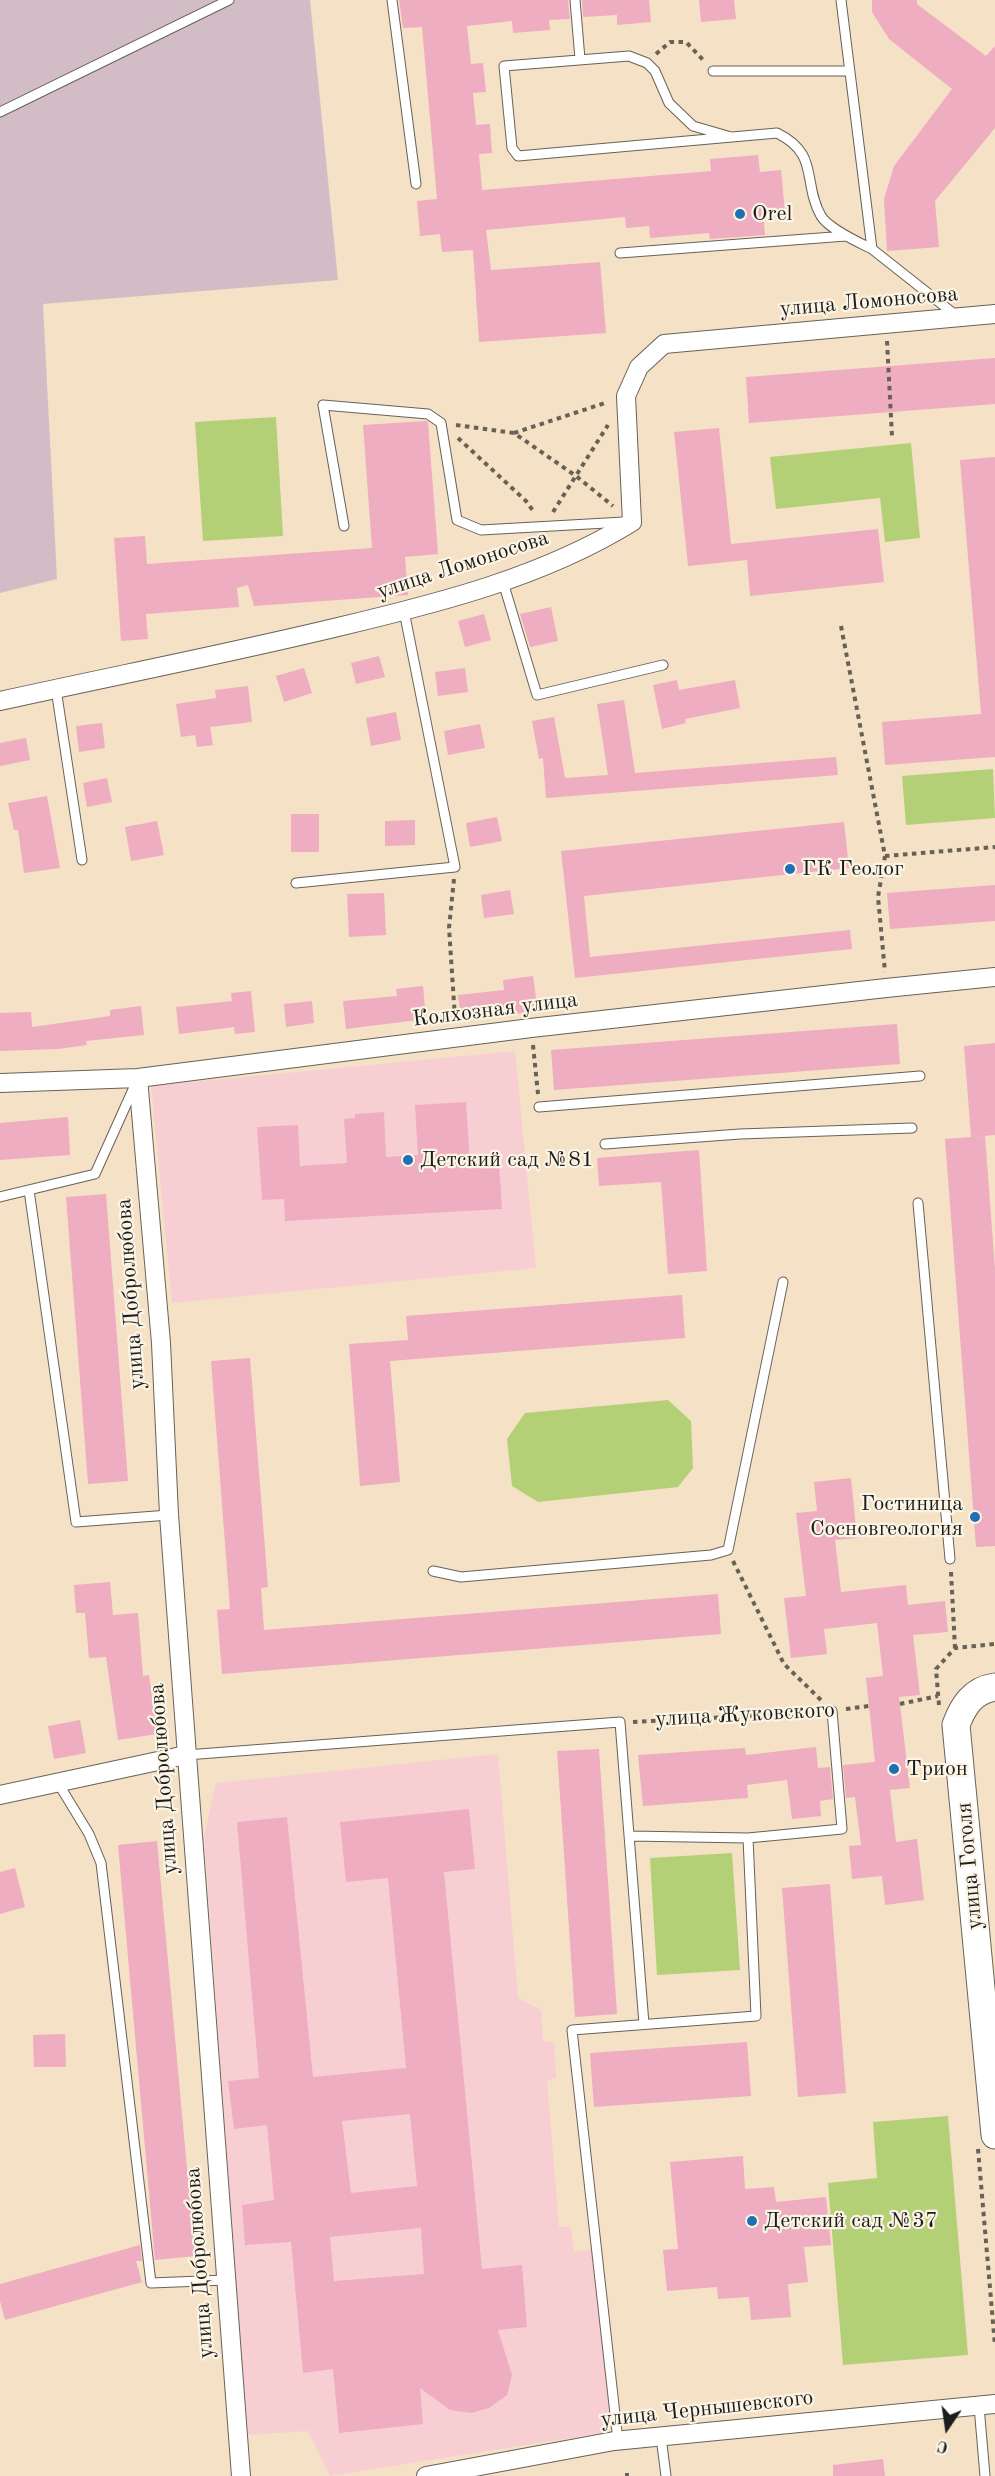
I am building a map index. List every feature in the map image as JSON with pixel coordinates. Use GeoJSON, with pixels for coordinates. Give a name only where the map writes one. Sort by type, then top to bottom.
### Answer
{"type":"FeatureCollection","features":[{"type":"Feature","properties":{"kind":"main road","name":"улица Гоголя"},"geometry":{"type":"LineString","coordinates":[[995,1687],[986,1689],[963,1706],[956,1725],[995,2135]]}},
{"type":"Feature","properties":{"kind":"street","name":"улица Ломоносова"},"geometry":{"type":"LineString","coordinates":[[0,701],[233,652],[404,611],[503,582],[571,555],[632,522],[626,396],[639,367],[664,344],[995,315]]}},
{"type":"Feature","properties":{"kind":"street","name":"Колхозная улица"},"geometry":{"type":"LineString","coordinates":[[0,1083],[138,1078],[456,1040],[531,1028],[995,977]]}},
{"type":"Feature","properties":{"kind":"street","name":"улица Добролюбова"},"geometry":{"type":"LineString","coordinates":[[138,1078],[161,1343],[169,1515],[241,2476]]}},
{"type":"Feature","properties":{"kind":"street"},"geometry":{"type":"LineString","coordinates":[[0,1796],[186,1755]]}},
{"type":"Feature","properties":{"kind":"street","name":"улица Чернышевского"},"geometry":{"type":"LineString","coordinates":[[426,2476],[618,2441],[987,2405]]}},
{"type":"Feature","properties":{"kind":"lane"},"geometry":{"type":"LineString","coordinates":[[0,112],[229,0]]}},
{"type":"Feature","properties":{"kind":"lane"},"geometry":{"type":"LineString","coordinates":[[392,0],[416,184]]}},
{"type":"Feature","properties":{"kind":"lane"},"geometry":{"type":"LineString","coordinates":[[575,0],[580,59]]}},
{"type":"Feature","properties":{"kind":"lane"},"geometry":{"type":"LineString","coordinates":[[841,0],[872,249]]}},
{"type":"Feature","properties":{"kind":"lane"},"geometry":{"type":"LineString","coordinates":[[731,137],[693,126],[669,103],[655,71],[647,63],[629,56],[504,66],[512,148],[518,156],[777,133],[797,145],[805,159],[822,218],[846,236],[872,249],[960,319]]}},
{"type":"Feature","properties":{"kind":"lane"},"geometry":{"type":"LineString","coordinates":[[713,71],[850,71]]}},
{"type":"Feature","properties":{"kind":"lane"},"geometry":{"type":"LineString","coordinates":[[620,253],[846,236]]}},
{"type":"Feature","properties":{"kind":"lane"},"geometry":{"type":"LineString","coordinates":[[344,526],[323,405],[428,414],[441,423],[457,520],[481,530],[632,522]]}},
{"type":"Feature","properties":{"kind":"lane"},"geometry":{"type":"LineString","coordinates":[[503,582],[537,695],[663,665]]}},
{"type":"Feature","properties":{"kind":"lane"},"geometry":{"type":"LineString","coordinates":[[296,882],[455,867],[404,611]]}},
{"type":"Feature","properties":{"kind":"lane"},"geometry":{"type":"LineString","coordinates":[[56,688],[81,860]]}},
{"type":"Feature","properties":{"kind":"lane"},"geometry":{"type":"LineString","coordinates":[[539,1107],[920,1076]]}},
{"type":"Feature","properties":{"kind":"lane"},"geometry":{"type":"LineString","coordinates":[[0,1197],[95,1174],[138,1078]]}},
{"type":"Feature","properties":{"kind":"lane"},"geometry":{"type":"LineString","coordinates":[[605,1144],[740,1134],[912,1128]]}},
{"type":"Feature","properties":{"kind":"lane"},"geometry":{"type":"LineString","coordinates":[[29,1190],[76,1522],[169,1515]]}},
{"type":"Feature","properties":{"kind":"lane"},"geometry":{"type":"LineString","coordinates":[[918,1203],[950,1559]]}},
{"type":"Feature","properties":{"kind":"lane"},"geometry":{"type":"LineString","coordinates":[[433,1571],[461,1577],[520,1573],[711,1555],[728,1550],[783,1282]]}},
{"type":"Feature","properties":{"kind":"lane"},"geometry":{"type":"LineString","coordinates":[[629,1836],[748,1838],[842,1829],[832,1711]]}},
{"type":"Feature","properties":{"kind":"lane"},"geometry":{"type":"LineString","coordinates":[[186,1755],[621,1722],[644,2024]]}},
{"type":"Feature","properties":{"kind":"lane"},"geometry":{"type":"LineString","coordinates":[[58,1783],[89,1834],[100,1863],[151,2283],[226,2280]]}},
{"type":"Feature","properties":{"kind":"lane"},"geometry":{"type":"LineString","coordinates":[[618,2441],[572,2030],[756,2016],[748,1838]]}},
{"type":"Feature","properties":{"kind":"lane"},"geometry":{"type":"LineString","coordinates":[[985,2476],[987,2405]]}},
{"type":"Feature","properties":{"kind":"lane"},"geometry":{"type":"LineString","coordinates":[[662,2437],[666,2476]]}},
{"type":"Feature","properties":{"kind":"path"},"geometry":{"type":"LineString","coordinates":[[647,63],[670,42],[686,42],[713,71]]}},
{"type":"Feature","properties":{"kind":"path"},"geometry":{"type":"LineString","coordinates":[[886,325],[892,436]]}},
{"type":"Feature","properties":{"kind":"path"},"geometry":{"type":"LineString","coordinates":[[441,423],[514,433],[626,396]]}},
{"type":"Feature","properties":{"kind":"path"},"geometry":{"type":"LineString","coordinates":[[441,423],[526,501],[544,526],[626,396]]}},
{"type":"Feature","properties":{"kind":"path"},"geometry":{"type":"LineString","coordinates":[[514,433],[576,476],[632,522]]}},
{"type":"Feature","properties":{"kind":"path"},"geometry":{"type":"LineString","coordinates":[[841,626],[885,856],[878,897],[886,988]]}},
{"type":"Feature","properties":{"kind":"path"},"geometry":{"type":"LineString","coordinates":[[885,856],[995,847]]}},
{"type":"Feature","properties":{"kind":"path"},"geometry":{"type":"LineString","coordinates":[[455,867],[449,928],[456,1040]]}},
{"type":"Feature","properties":{"kind":"path"},"geometry":{"type":"LineString","coordinates":[[531,1028],[539,1107]]}},
{"type":"Feature","properties":{"kind":"path"},"geometry":{"type":"LineString","coordinates":[[728,1550],[784,1664],[832,1711]]}},
{"type":"Feature","properties":{"kind":"path"},"geometry":{"type":"LineString","coordinates":[[950,1559],[956,1648]]}},
{"type":"Feature","properties":{"kind":"path"},"geometry":{"type":"LineString","coordinates":[[900,1704],[938,1696]]}},
{"type":"Feature","properties":{"kind":"path","name":"улица Жуковского"},"geometry":{"type":"LineString","coordinates":[[621,1722],[832,1711],[869,1706]]}},
{"type":"Feature","properties":{"kind":"shaded area"},"geometry":{"type":"Polygon","coordinates":[[[0,0],[310,0],[338,280],[43,304],[57,579],[0,593],[0,0]]]}},
{"type":"Feature","properties":{"kind":"shaded area"},"geometry":{"type":"Polygon","coordinates":[[[515,1051],[536,1268],[172,1303],[151,1086],[515,1051]]]}},
{"type":"Feature","properties":{"kind":"shaded area"},"geometry":{"type":"Polygon","coordinates":[[[498,1754],[518,1998],[541,2010],[543,2042],[554,2042],[556,2078],[547,2080],[559,2227],[571,2227],[574,2252],[599,2248],[606,2285],[617,2399],[613,2425],[602,2433],[330,2476],[308,2431],[247,2435],[204,1836],[216,1783],[498,1754]]]}},
{"type":"Feature","properties":{"kind":"green space"},"geometry":{"type":"Polygon","coordinates":[[[276,417],[283,536],[203,541],[195,422],[276,417]]]}},
{"type":"Feature","properties":{"kind":"green space"},"geometry":{"type":"Polygon","coordinates":[[[911,443],[920,538],[885,542],[880,498],[776,509],[770,457],[911,443]]]}},
{"type":"Feature","properties":{"kind":"green space"},"geometry":{"type":"Polygon","coordinates":[[[993,769],[995,818],[906,825],[902,776],[993,769]]]}},
{"type":"Feature","properties":{"kind":"green space"},"geometry":{"type":"Polygon","coordinates":[[[668,1400],[691,1421],[693,1468],[678,1487],[538,1502],[512,1486],[507,1439],[525,1413],[668,1400]]]}},
{"type":"Feature","properties":{"kind":"green space"},"geometry":{"type":"Polygon","coordinates":[[[732,1853],[740,1970],[657,1975],[650,1858],[732,1853]]]}},
{"type":"Feature","properties":{"kind":"green space"},"geometry":{"type":"Polygon","coordinates":[[[948,2116],[968,2355],[843,2365],[828,2183],[877,2178],[873,2122],[948,2116]]]}},
{"type":"Feature","properties":{"kind":"building"},"geometry":{"type":"Polygon","coordinates":[[[399,0],[568,0],[570,19],[549,20],[550,30],[513,33],[512,21],[467,26],[471,64],[483,63],[486,92],[473,93],[476,125],[490,124],[492,153],[479,154],[482,190],[711,171],[710,159],[758,155],[760,172],[781,170],[785,212],[763,214],[765,235],[710,239],[709,233],[650,238],[649,226],[626,228],[625,217],[486,230],[491,270],[600,262],[606,333],[479,342],[473,250],[442,252],[440,234],[420,236],[417,201],[437,199],[422,27],[403,28],[399,0]]]}},
{"type":"Feature","properties":{"kind":"building"},"geometry":{"type":"Polygon","coordinates":[[[582,0],[649,0],[651,22],[617,25],[617,15],[583,17],[582,0]]]}},
{"type":"Feature","properties":{"kind":"building"},"geometry":{"type":"Polygon","coordinates":[[[699,0],[734,0],[736,19],[701,22],[699,0]]]}},
{"type":"Feature","properties":{"kind":"building"},"geometry":{"type":"Polygon","coordinates":[[[872,0],[917,0],[917,4],[986,56],[995,46],[995,128],[935,201],[939,247],[887,251],[884,199],[894,166],[952,89],[889,39],[872,12],[872,0]]]}},
{"type":"Feature","properties":{"kind":"building"},"geometry":{"type":"Polygon","coordinates":[[[995,358],[995,404],[749,423],[746,377],[995,358]]]}},
{"type":"Feature","properties":{"kind":"building"},"geometry":{"type":"Polygon","coordinates":[[[428,422],[438,554],[405,557],[408,595],[254,606],[248,585],[237,588],[239,607],[146,614],[148,639],[121,641],[114,538],[145,536],[147,564],[372,548],[363,425],[428,422]]]}},
{"type":"Feature","properties":{"kind":"building"},"geometry":{"type":"Polygon","coordinates":[[[719,428],[731,544],[878,529],[884,582],[750,596],[747,560],[688,566],[674,432],[719,428]]]}},
{"type":"Feature","properties":{"kind":"building"},"geometry":{"type":"Polygon","coordinates":[[[995,457],[995,757],[885,765],[882,722],[981,714],[960,460],[995,457]]]}},
{"type":"Feature","properties":{"kind":"building"},"geometry":{"type":"Polygon","coordinates":[[[551,607],[558,641],[530,647],[520,614],[551,607]]]}},
{"type":"Feature","properties":{"kind":"building"},"geometry":{"type":"Polygon","coordinates":[[[484,614],[491,640],[465,647],[458,621],[484,614]]]}},
{"type":"Feature","properties":{"kind":"building"},"geometry":{"type":"Polygon","coordinates":[[[379,656],[385,677],[356,684],[351,663],[379,656]]]}},
{"type":"Feature","properties":{"kind":"building"},"geometry":{"type":"Polygon","coordinates":[[[304,668],[312,693],[284,702],[276,676],[304,668]]]}},
{"type":"Feature","properties":{"kind":"building"},"geometry":{"type":"Polygon","coordinates":[[[465,668],[468,692],[438,696],[435,672],[465,668]]]}},
{"type":"Feature","properties":{"kind":"building"},"geometry":{"type":"Polygon","coordinates":[[[677,680],[679,690],[735,680],[740,708],[685,719],[686,723],[662,729],[653,685],[677,680]]]}},
{"type":"Feature","properties":{"kind":"building"},"geometry":{"type":"Polygon","coordinates":[[[248,686],[252,722],[210,727],[213,745],[197,747],[195,735],[181,737],[176,704],[216,698],[215,690],[248,686]]]}},
{"type":"Feature","properties":{"kind":"building"},"geometry":{"type":"Polygon","coordinates":[[[624,700],[635,773],[836,757],[838,775],[546,798],[543,758],[539,759],[532,721],[554,717],[565,778],[608,775],[597,704],[624,700]]]}},
{"type":"Feature","properties":{"kind":"building"},"geometry":{"type":"Polygon","coordinates":[[[396,712],[401,740],[371,746],[366,718],[396,712]]]}},
{"type":"Feature","properties":{"kind":"building"},"geometry":{"type":"Polygon","coordinates":[[[102,723],[105,748],[79,752],[76,726],[102,723]]]}},
{"type":"Feature","properties":{"kind":"building"},"geometry":{"type":"Polygon","coordinates":[[[480,724],[485,748],[448,755],[444,731],[480,724]]]}},
{"type":"Feature","properties":{"kind":"building"},"geometry":{"type":"Polygon","coordinates":[[[26,738],[30,760],[0,766],[0,743],[26,738]]]}},
{"type":"Feature","properties":{"kind":"building"},"geometry":{"type":"Polygon","coordinates":[[[107,778],[112,802],[87,807],[83,783],[107,778]]]}},
{"type":"Feature","properties":{"kind":"building"},"geometry":{"type":"Polygon","coordinates":[[[47,796],[60,868],[24,873],[18,830],[14,830],[8,803],[47,796]]]}},
{"type":"Feature","properties":{"kind":"building"},"geometry":{"type":"Polygon","coordinates":[[[291,814],[319,814],[319,852],[291,852],[291,814]]]}},
{"type":"Feature","properties":{"kind":"building"},"geometry":{"type":"Polygon","coordinates":[[[497,817],[502,841],[470,847],[466,823],[497,817]]]}},
{"type":"Feature","properties":{"kind":"building"},"geometry":{"type":"Polygon","coordinates":[[[415,820],[415,845],[385,846],[385,821],[415,820]]]}},
{"type":"Feature","properties":{"kind":"building"},"geometry":{"type":"Polygon","coordinates":[[[157,821],[164,855],[131,861],[125,827],[157,821]]]}},
{"type":"Feature","properties":{"kind":"building"},"geometry":{"type":"Polygon","coordinates":[[[844,822],[849,868],[584,896],[590,957],[850,930],[852,949],[575,978],[561,851],[844,822]]]}},
{"type":"Feature","properties":{"kind":"building"},"geometry":{"type":"Polygon","coordinates":[[[995,885],[995,921],[890,929],[887,893],[995,885]]]}},
{"type":"Feature","properties":{"kind":"building"},"geometry":{"type":"Polygon","coordinates":[[[510,890],[514,914],[484,918],[481,895],[510,890]]]}},
{"type":"Feature","properties":{"kind":"building"},"geometry":{"type":"Polygon","coordinates":[[[384,893],[386,935],[349,937],[347,894],[384,893]]]}},
{"type":"Feature","properties":{"kind":"building"},"geometry":{"type":"Polygon","coordinates":[[[533,976],[538,1012],[461,1018],[458,995],[504,990],[503,980],[533,976]]]}},
{"type":"Feature","properties":{"kind":"building"},"geometry":{"type":"Polygon","coordinates":[[[423,986],[426,1019],[346,1029],[343,1001],[397,996],[396,989],[423,986]]]}},
{"type":"Feature","properties":{"kind":"building"},"geometry":{"type":"Polygon","coordinates":[[[251,991],[255,1032],[235,1034],[234,1027],[179,1034],[176,1007],[232,1001],[231,993],[251,991]]]}},
{"type":"Feature","properties":{"kind":"building"},"geometry":{"type":"Polygon","coordinates":[[[312,1001],[314,1023],[286,1027],[284,1004],[312,1001]]]}},
{"type":"Feature","properties":{"kind":"building"},"geometry":{"type":"Polygon","coordinates":[[[141,1006],[144,1035],[86,1041],[87,1045],[58,1049],[0,1051],[0,1013],[31,1012],[32,1027],[110,1016],[110,1010],[141,1006]]]}},
{"type":"Feature","properties":{"kind":"building"},"geometry":{"type":"Polygon","coordinates":[[[897,1024],[900,1064],[554,1090],[551,1050],[897,1024]]]}},
{"type":"Feature","properties":{"kind":"building"},"geometry":{"type":"Polygon","coordinates":[[[995,1043],[995,1135],[971,1137],[964,1046],[995,1043]]]}},
{"type":"Feature","properties":{"kind":"building","name":"Детский сад №81"},"geometry":{"type":"Polygon","coordinates":[[[466,1102],[470,1164],[499,1163],[502,1209],[285,1221],[284,1199],[262,1200],[257,1127],[298,1125],[300,1166],[347,1163],[344,1119],[355,1118],[355,1114],[384,1112],[386,1157],[418,1155],[415,1105],[466,1102]]]}},
{"type":"Feature","properties":{"kind":"building"},"geometry":{"type":"Polygon","coordinates":[[[68,1117],[70,1155],[0,1160],[0,1123],[68,1117]]]}},
{"type":"Feature","properties":{"kind":"building"},"geometry":{"type":"Polygon","coordinates":[[[985,1136],[995,1269],[995,1546],[976,1547],[945,1139],[985,1136]]]}},
{"type":"Feature","properties":{"kind":"building"},"geometry":{"type":"Polygon","coordinates":[[[699,1150],[707,1271],[668,1274],[661,1182],[599,1186],[597,1158],[699,1150]]]}},
{"type":"Feature","properties":{"kind":"building"},"geometry":{"type":"Polygon","coordinates":[[[106,1194],[128,1481],[88,1484],[66,1197],[106,1194]]]}},
{"type":"Feature","properties":{"kind":"building"},"geometry":{"type":"Polygon","coordinates":[[[682,1295],[685,1338],[390,1361],[400,1482],[360,1486],[349,1344],[408,1340],[406,1316],[682,1295]]]}},
{"type":"Feature","properties":{"kind":"building"},"geometry":{"type":"Polygon","coordinates":[[[250,1358],[268,1587],[261,1588],[264,1630],[718,1594],[721,1634],[222,1674],[217,1610],[230,1609],[211,1361],[250,1358]]]}},
{"type":"Feature","properties":{"kind":"building"},"geometry":{"type":"Polygon","coordinates":[[[851,1478],[857,1538],[835,1540],[841,1592],[906,1585],[908,1605],[945,1601],[948,1632],[913,1635],[920,1695],[899,1697],[910,1788],[890,1790],[896,1842],[917,1839],[924,1900],[885,1905],[882,1876],[852,1879],[849,1846],[861,1845],[855,1797],[846,1798],[843,1765],[875,1762],[866,1678],[883,1676],[877,1623],[824,1629],[827,1654],[791,1658],[784,1598],[806,1596],[796,1513],[817,1511],[814,1482],[851,1478]]]}},
{"type":"Feature","properties":{"kind":"building"},"geometry":{"type":"Polygon","coordinates":[[[110,1582],[113,1615],[138,1613],[143,1676],[149,1675],[157,1734],[118,1740],[106,1657],[89,1658],[85,1613],[76,1613],[74,1585],[110,1582]]]}},
{"type":"Feature","properties":{"kind":"building"},"geometry":{"type":"Polygon","coordinates":[[[80,1720],[86,1753],[54,1759],[48,1726],[80,1720]]]}},
{"type":"Feature","properties":{"kind":"building"},"geometry":{"type":"Polygon","coordinates":[[[816,1747],[818,1768],[830,1767],[833,1799],[820,1801],[821,1816],[792,1819],[787,1780],[747,1785],[748,1798],[643,1806],[638,1755],[745,1748],[746,1755],[816,1747]]]}},
{"type":"Feature","properties":{"kind":"building"},"geometry":{"type":"Polygon","coordinates":[[[599,1749],[617,2014],[575,2017],[557,1751],[599,1749]]]}},
{"type":"Feature","properties":{"kind":"building"},"geometry":{"type":"Polygon","coordinates":[[[469,1809],[475,1869],[444,1872],[482,2269],[522,2265],[527,2327],[498,2330],[512,2375],[507,2395],[489,2408],[471,2413],[450,2410],[420,2388],[423,2424],[339,2433],[333,2369],[303,2373],[291,2242],[245,2245],[242,2205],[274,2200],[267,2125],[234,2129],[228,2081],[259,2078],[237,1822],[287,1817],[313,2077],[406,2068],[388,1878],[346,1882],[340,1822],[469,1809]],[[410,2114],[342,2121],[351,2193],[417,2186],[410,2114]],[[421,2228],[330,2237],[334,2281],[424,2274],[421,2228]]]}},
{"type":"Feature","properties":{"kind":"building"},"geometry":{"type":"Polygon","coordinates":[[[157,1841],[195,2256],[155,2260],[118,1845],[157,1841]]]}},
{"type":"Feature","properties":{"kind":"building"},"geometry":{"type":"Polygon","coordinates":[[[15,1868],[25,1907],[0,1914],[0,1872],[15,1868]]]}},
{"type":"Feature","properties":{"kind":"building"},"geometry":{"type":"Polygon","coordinates":[[[830,1884],[846,2093],[798,2097],[782,1888],[830,1884]]]}},
{"type":"Feature","properties":{"kind":"building"},"geometry":{"type":"Polygon","coordinates":[[[65,2034],[66,2067],[34,2067],[33,2035],[65,2034]]]}},
{"type":"Feature","properties":{"kind":"building"},"geometry":{"type":"Polygon","coordinates":[[[747,2042],[751,2096],[594,2107],[590,2053],[747,2042]]]}},
{"type":"Feature","properties":{"kind":"building","name":"Детский сад №37"},"geometry":{"type":"Polygon","coordinates":[[[743,2156],[745,2189],[774,2187],[776,2202],[826,2197],[831,2245],[804,2247],[808,2282],[788,2284],[791,2317],[751,2320],[749,2297],[718,2299],[717,2287],[667,2291],[663,2250],[678,2249],[670,2162],[743,2156]]]}},
{"type":"Feature","properties":{"kind":"building"},"geometry":{"type":"Polygon","coordinates":[[[140,2245],[142,2261],[136,2261],[142,2282],[5,2320],[0,2301],[0,2284],[140,2245]]]}},
{"type":"Feature","properties":{"kind":"building"},"geometry":{"type":"Polygon","coordinates":[[[883,2459],[885,2476],[833,2476],[833,2465],[883,2459]]]}},
{"type":"Feature","properties":{"kind":"place","name":"Orel"},"geometry":{"type":"Point","coordinates":[740,214]}},
{"type":"Feature","properties":{"kind":"place","name":"ГК Геолог"},"geometry":{"type":"Point","coordinates":[790,869]}},
{"type":"Feature","properties":{"kind":"place","name":"Детский сад №81"},"geometry":{"type":"Point","coordinates":[408,1160]}},
{"type":"Feature","properties":{"kind":"place","name":"Гостиница Сосновгеология"},"geometry":{"type":"Point","coordinates":[975,1517]}},
{"type":"Feature","properties":{"kind":"place","name":"Трион"},"geometry":{"type":"Point","coordinates":[894,1769]}},
{"type":"Feature","properties":{"kind":"place","name":"Детский сад №37"},"geometry":{"type":"Point","coordinates":[752,2221]}}]}
